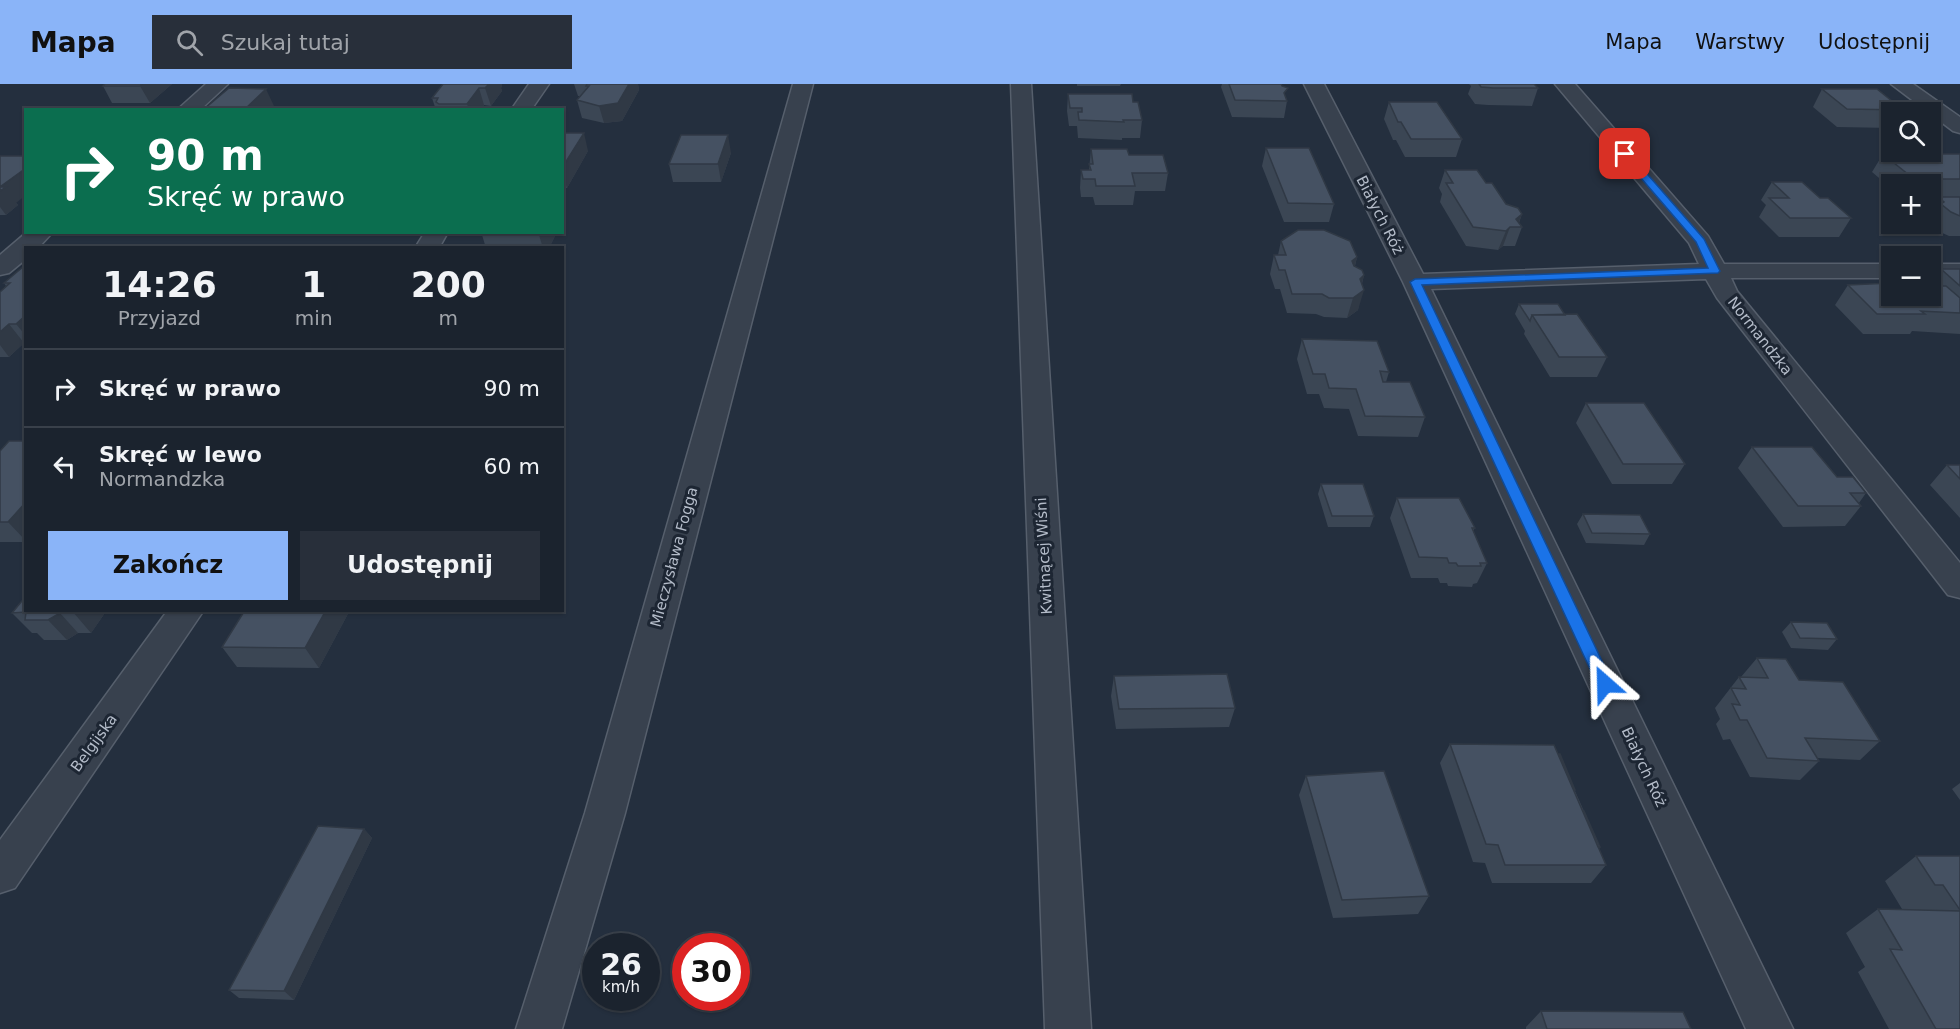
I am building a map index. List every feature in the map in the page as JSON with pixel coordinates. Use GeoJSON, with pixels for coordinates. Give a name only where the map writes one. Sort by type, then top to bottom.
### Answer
{"type":"FeatureCollection","features":[{"type":"Feature","properties":{"kind":"street"},"geometry":{"type":"LineString","coordinates":[[190,108],[218,84]]}},
{"type":"Feature","properties":{"kind":"street"},"geometry":{"type":"LineString","coordinates":[[522,108],[539,84]]}},
{"type":"Feature","properties":{"kind":"street","name":"Mieczysława Fogga"},"geometry":{"type":"LineString","coordinates":[[539,1029],[605,813],[802,84]]}},
{"type":"Feature","properties":{"kind":"street","name":"Kwitnącej Wiśni"},"geometry":{"type":"LineString","coordinates":[[1021,84],[1068,1029]]}},
{"type":"Feature","properties":{"kind":"street","name":"Białych Róż"},"geometry":{"type":"LineString","coordinates":[[1314,84],[1415,282],[1770,1029]]}},
{"type":"Feature","properties":{"kind":"street","name":"Normandzka"},"geometry":{"type":"LineString","coordinates":[[1565,84],[1700,241],[1726,293],[1960,586]]}},
{"type":"Feature","properties":{"kind":"street"},"geometry":{"type":"LineString","coordinates":[[1901,84],[1960,127]]}},
{"type":"Feature","properties":{"kind":"street"},"geometry":{"type":"LineString","coordinates":[[26,246],[40,234]]}},
{"type":"Feature","properties":{"kind":"street"},"geometry":{"type":"LineString","coordinates":[[0,268],[24,247]]}},
{"type":"Feature","properties":{"kind":"street"},"geometry":{"type":"LineString","coordinates":[[1415,282],[1714,271],[1881,271]]}},
{"type":"Feature","properties":{"kind":"street"},"geometry":{"type":"LineString","coordinates":[[1941,271],[1960,271]]}},
{"type":"Feature","properties":{"kind":"street","name":"Belgijska"},"geometry":{"type":"LineString","coordinates":[[0,874],[186,612]]}},
{"type":"Feature","properties":{"kind":"building"},"geometry":{"type":"Polygon","coordinates":[[[105,84],[142,84],[140,86],[103,86],[105,84]]]}},
{"type":"Feature","properties":{"kind":"building"},"geometry":{"type":"Polygon","coordinates":[[[443,84],[489,84],[485,88],[479,88],[467,104],[439,104],[436,102],[438,98],[432,98],[443,84]]]}},
{"type":"Feature","properties":{"kind":"building"},"geometry":{"type":"Polygon","coordinates":[[[587,84],[629,84],[618,103],[599,106],[577,100],[589,86],[586,86],[587,84]]]}},
{"type":"Feature","properties":{"kind":"building"},"geometry":{"type":"Polygon","coordinates":[[[1229,84],[1281,84],[1288,88],[1284,93],[1287,101],[1235,100],[1229,84]]]}},
{"type":"Feature","properties":{"kind":"building"},"geometry":{"type":"Polygon","coordinates":[[[1479,84],[1534,84],[1538,88],[1493,88],[1481,87],[1479,84]]]}},
{"type":"Feature","properties":{"kind":"building"},"geometry":{"type":"Polygon","coordinates":[[[229,88],[266,89],[246,108],[205,108],[229,88]]]}},
{"type":"Feature","properties":{"kind":"building"},"geometry":{"type":"Polygon","coordinates":[[[1822,89],[1877,89],[1893,102],[1881,102],[1881,110],[1847,109],[1822,89]]]}},
{"type":"Feature","properties":{"kind":"building"},"geometry":{"type":"Polygon","coordinates":[[[1068,94],[1132,94],[1133,102],[1138,102],[1142,120],[1123,120],[1124,122],[1079,120],[1078,112],[1082,112],[1082,108],[1070,108],[1068,94]]]}},
{"type":"Feature","properties":{"kind":"building"},"geometry":{"type":"Polygon","coordinates":[[[1389,102],[1437,102],[1462,139],[1411,139],[1401,122],[1398,122],[1389,102]]]}},
{"type":"Feature","properties":{"kind":"building"},"geometry":{"type":"Polygon","coordinates":[[[564,133],[584,133],[564,165],[564,133]]]}},
{"type":"Feature","properties":{"kind":"building"},"geometry":{"type":"Polygon","coordinates":[[[681,135],[728,135],[718,164],[669,164],[681,135]]]}},
{"type":"Feature","properties":{"kind":"building"},"geometry":{"type":"Polygon","coordinates":[[[1266,148],[1309,148],[1334,204],[1288,203],[1266,148]]]}},
{"type":"Feature","properties":{"kind":"building"},"geometry":{"type":"Polygon","coordinates":[[[1091,149],[1127,149],[1129,155],[1163,155],[1168,173],[1132,173],[1135,186],[1096,186],[1095,179],[1083,179],[1081,170],[1091,170],[1089,164],[1093,164],[1091,149]]]}},
{"type":"Feature","properties":{"kind":"building"},"geometry":{"type":"Polygon","coordinates":[[[1941,154],[1960,154],[1960,179],[1941,179],[1941,174],[1908,174],[1893,162],[1941,162],[1941,154]]]}},
{"type":"Feature","properties":{"kind":"building"},"geometry":{"type":"Polygon","coordinates":[[[0,156],[24,156],[24,169],[0,187],[0,156]]]}},
{"type":"Feature","properties":{"kind":"building"},"geometry":{"type":"Polygon","coordinates":[[[1445,170],[1477,170],[1486,183],[1492,183],[1506,204],[1518,208],[1522,214],[1516,219],[1522,227],[1510,227],[1506,231],[1473,227],[1446,183],[1453,183],[1445,170]]]}},
{"type":"Feature","properties":{"kind":"building"},"geometry":{"type":"Polygon","coordinates":[[[1772,182],[1802,182],[1820,198],[1828,198],[1851,218],[1790,218],[1769,198],[1789,198],[1772,182]]]}},
{"type":"Feature","properties":{"kind":"building"},"geometry":{"type":"Polygon","coordinates":[[[1941,197],[1960,197],[1960,216],[1941,204],[1944,202],[1941,197]]]}},
{"type":"Feature","properties":{"kind":"building"},"geometry":{"type":"Polygon","coordinates":[[[1298,230],[1324,230],[1350,241],[1357,257],[1352,261],[1354,266],[1362,270],[1364,275],[1360,279],[1364,290],[1353,298],[1329,298],[1322,294],[1292,294],[1285,270],[1279,270],[1274,255],[1286,255],[1281,241],[1298,230]]]}},
{"type":"Feature","properties":{"kind":"building"},"geometry":{"type":"Polygon","coordinates":[[[482,234],[540,234],[539,235],[482,234]]]}},
{"type":"Feature","properties":{"kind":"building"},"geometry":{"type":"Polygon","coordinates":[[[24,266],[24,317],[16,324],[9,324],[0,332],[0,292],[10,283],[4,283],[24,266]]]}},
{"type":"Feature","properties":{"kind":"building"},"geometry":{"type":"Polygon","coordinates":[[[1941,269],[1960,269],[1960,286],[1941,269]]]}},
{"type":"Feature","properties":{"kind":"building"},"geometry":{"type":"Polygon","coordinates":[[[1881,283],[1881,306],[1941,306],[1941,286],[1946,286],[1960,298],[1960,313],[1921,311],[1925,314],[1877,314],[1848,285],[1881,283]]]}},
{"type":"Feature","properties":{"kind":"building"},"geometry":{"type":"Polygon","coordinates":[[[1519,304],[1558,304],[1565,315],[1532,315],[1530,321],[1519,304]]]}},
{"type":"Feature","properties":{"kind":"building"},"geometry":{"type":"Polygon","coordinates":[[[1577,314],[1607,357],[1559,357],[1532,315],[1577,314]]]}},
{"type":"Feature","properties":{"kind":"building"},"geometry":{"type":"Polygon","coordinates":[[[1302,339],[1377,341],[1389,372],[1380,371],[1383,382],[1410,382],[1425,417],[1365,416],[1356,389],[1329,388],[1325,374],[1313,374],[1302,339]]]}},
{"type":"Feature","properties":{"kind":"building"},"geometry":{"type":"Polygon","coordinates":[[[1586,403],[1644,403],[1685,464],[1623,464],[1586,403]]]}},
{"type":"Feature","properties":{"kind":"building"},"geometry":{"type":"Polygon","coordinates":[[[9,441],[24,441],[24,504],[8,522],[0,522],[0,451],[9,441]]]}},
{"type":"Feature","properties":{"kind":"building"},"geometry":{"type":"Polygon","coordinates":[[[1752,447],[1812,447],[1837,477],[1853,477],[1866,493],[1850,493],[1861,506],[1798,506],[1752,447]]]}},
{"type":"Feature","properties":{"kind":"building"},"geometry":{"type":"Polygon","coordinates":[[[1947,465],[1960,465],[1960,479],[1947,465]]]}},
{"type":"Feature","properties":{"kind":"building"},"geometry":{"type":"Polygon","coordinates":[[[1321,484],[1363,484],[1374,516],[1332,516],[1321,484]]]}},
{"type":"Feature","properties":{"kind":"building"},"geometry":{"type":"Polygon","coordinates":[[[1397,498],[1459,498],[1475,528],[1472,528],[1487,563],[1480,563],[1481,566],[1458,566],[1456,563],[1449,563],[1447,558],[1419,557],[1397,498]]]}},
{"type":"Feature","properties":{"kind":"building"},"geometry":{"type":"Polygon","coordinates":[[[1583,514],[1640,515],[1650,534],[1592,533],[1583,514]]]}},
{"type":"Feature","properties":{"kind":"building"},"geometry":{"type":"Polygon","coordinates":[[[24,598],[24,612],[26,612],[12,613],[24,598]]]}},
{"type":"Feature","properties":{"kind":"building"},"geometry":{"type":"Polygon","coordinates":[[[26,612],[73,612],[60,613],[48,620],[25,620],[26,612]]]}},
{"type":"Feature","properties":{"kind":"building"},"geometry":{"type":"Polygon","coordinates":[[[244,612],[325,612],[305,648],[222,647],[244,612]]]}},
{"type":"Feature","properties":{"kind":"building"},"geometry":{"type":"Polygon","coordinates":[[[1791,622],[1827,623],[1837,639],[1800,638],[1791,622]]]}},
{"type":"Feature","properties":{"kind":"building"},"geometry":{"type":"Polygon","coordinates":[[[1757,658],[1786,659],[1799,680],[1843,682],[1880,741],[1805,738],[1819,761],[1767,758],[1747,720],[1740,720],[1732,704],[1740,705],[1731,688],[1746,689],[1739,677],[1768,678],[1757,658]]]}},
{"type":"Feature","properties":{"kind":"building"},"geometry":{"type":"Polygon","coordinates":[[[1227,674],[1235,708],[1119,709],[1114,676],[1227,674]]]}},
{"type":"Feature","properties":{"kind":"building"},"geometry":{"type":"Polygon","coordinates":[[[1450,744],[1554,745],[1606,865],[1505,865],[1498,845],[1486,844],[1450,744]]]}},
{"type":"Feature","properties":{"kind":"building"},"geometry":{"type":"Polygon","coordinates":[[[1560,754],[1575,790],[1574,790],[1560,754]]]}},
{"type":"Feature","properties":{"kind":"building"},"geometry":{"type":"Polygon","coordinates":[[[1384,771],[1429,896],[1342,900],[1306,776],[1384,771]]]}},
{"type":"Feature","properties":{"kind":"building"},"geometry":{"type":"Polygon","coordinates":[[[1584,811],[1600,847],[1598,847],[1584,811]]]}},
{"type":"Feature","properties":{"kind":"building"},"geometry":{"type":"Polygon","coordinates":[[[318,826],[364,829],[284,991],[229,990],[318,826]]]}},
{"type":"Feature","properties":{"kind":"building"},"geometry":{"type":"Polygon","coordinates":[[[1916,856],[1960,856],[1960,910],[1943,885],[1935,885],[1916,856]]]}},
{"type":"Feature","properties":{"kind":"building"},"geometry":{"type":"Polygon","coordinates":[[[1878,909],[1960,911],[1960,1029],[1936,1029],[1890,949],[1902,950],[1878,909]]]}},
{"type":"Feature","properties":{"kind":"building"},"geometry":{"type":"Polygon","coordinates":[[[1541,1011],[1683,1012],[1691,1029],[1547,1029],[1541,1011]]]}},
{"type":"Feature","properties":{"kind":"route"},"geometry":{"type":"LineString","coordinates":[[1605,684],[1415,282],[1714,271],[1700,241],[1625,154]]}}]}
